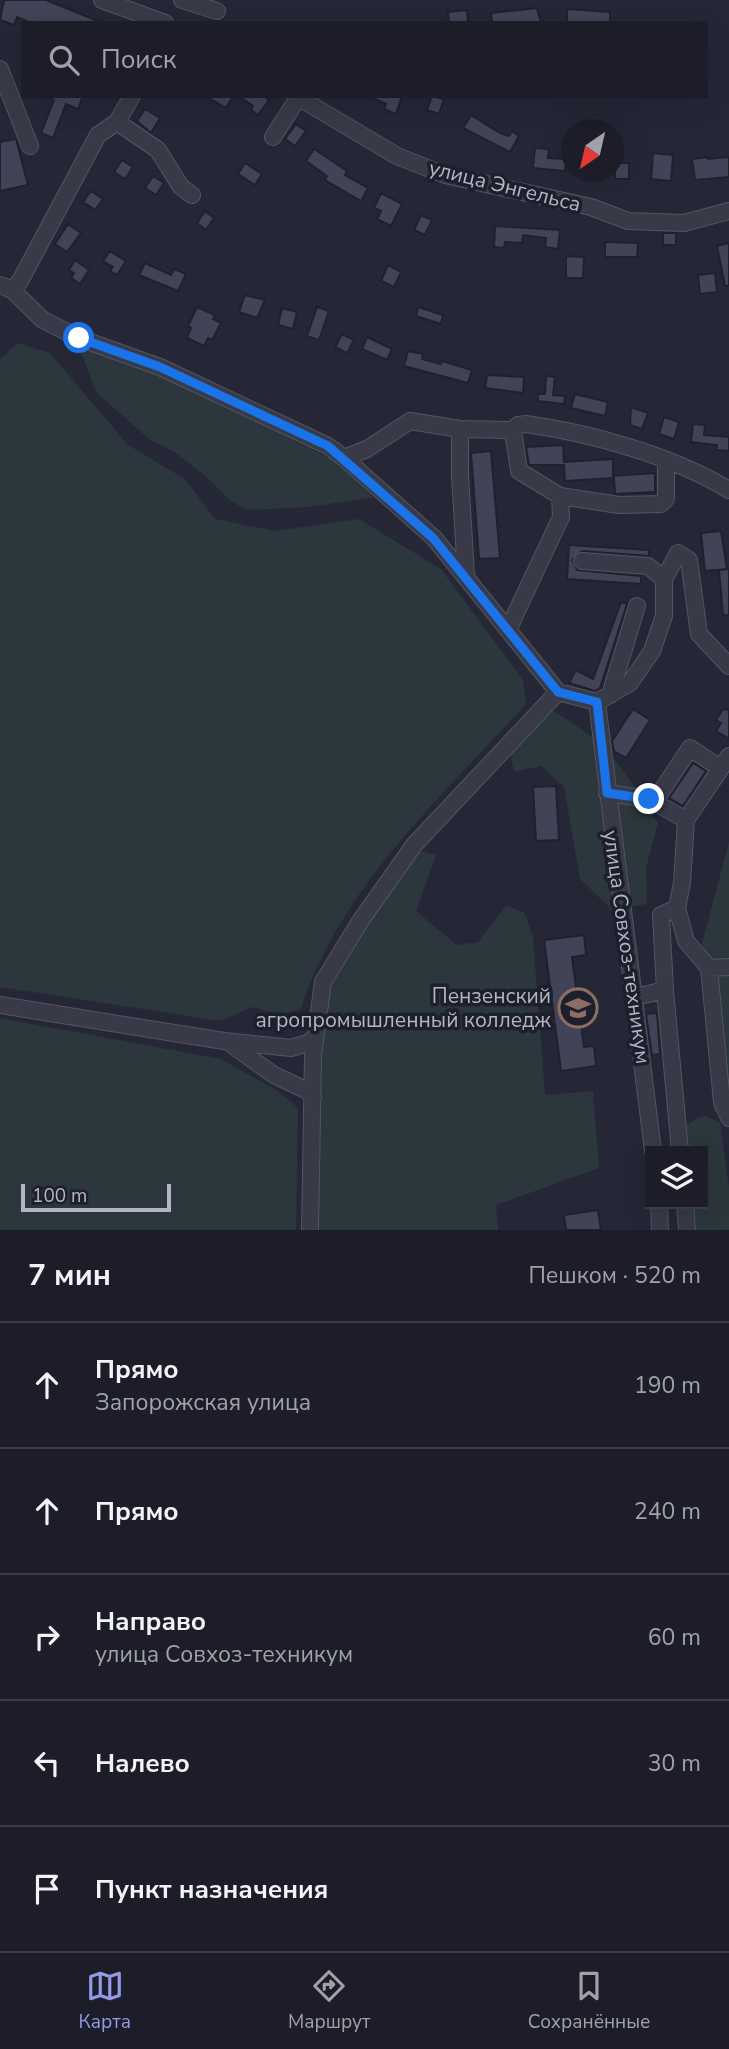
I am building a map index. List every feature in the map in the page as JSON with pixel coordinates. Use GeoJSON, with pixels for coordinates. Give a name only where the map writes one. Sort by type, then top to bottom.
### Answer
{"type":"FeatureCollection","features":[{"type":"Feature","properties":{"kind":"street"},"geometry":{"type":"LineString","coordinates":[[102,0],[160,21]]}},
{"type":"Feature","properties":{"kind":"street"},"geometry":{"type":"LineString","coordinates":[[182,0],[217,11]]}},
{"type":"Feature","properties":{"kind":"street"},"geometry":{"type":"LineString","coordinates":[[0,69],[30,146]]}},
{"type":"Feature","properties":{"kind":"street"},"geometry":{"type":"LineString","coordinates":[[131,98],[117,122],[99,135],[20,281],[6,287],[43,320],[79,338],[160,367],[328,446],[433,538],[466,575],[558,692],[603,698],[630,683],[652,651],[664,616],[664,579],[678,553],[689,560],[699,634],[729,666]]}},
{"type":"Feature","properties":{"kind":"street"},"geometry":{"type":"LineString","coordinates":[[273,137],[296,98]]}},
{"type":"Feature","properties":{"kind":"street","name":"улица Энгельса"},"geometry":{"type":"LineString","coordinates":[[299,98],[397,156],[445,175],[591,207],[628,221],[684,223],[729,211]]}},
{"type":"Feature","properties":{"kind":"street"},"geometry":{"type":"LineString","coordinates":[[117,122],[158,150],[181,187],[192,195]]}},
{"type":"Feature","properties":{"kind":"street"},"geometry":{"type":"LineString","coordinates":[[344,458],[367,449],[410,421],[460,429],[513,430],[518,425],[526,424],[578,431],[709,478],[729,490]]}},
{"type":"Feature","properties":{"kind":"street"},"geometry":{"type":"LineString","coordinates":[[460,429],[466,575]]}},
{"type":"Feature","properties":{"kind":"street"},"geometry":{"type":"LineString","coordinates":[[513,430],[519,471],[560,496],[619,505],[661,504],[666,499],[666,462]]}},
{"type":"Feature","properties":{"kind":"street"},"geometry":{"type":"LineString","coordinates":[[508,631],[561,517],[560,496]]}},
{"type":"Feature","properties":{"kind":"street"},"geometry":{"type":"LineString","coordinates":[[582,561],[648,566],[664,579]]}},
{"type":"Feature","properties":{"kind":"street"},"geometry":{"type":"LineString","coordinates":[[603,698],[637,606]]}},
{"type":"Feature","properties":{"kind":"street"},"geometry":{"type":"LineString","coordinates":[[310,1230],[313,1068],[323,982],[346,957],[414,845],[558,692]]}},
{"type":"Feature","properties":{"kind":"street","name":"улица Совхоз-техникум"},"geometry":{"type":"LineString","coordinates":[[603,698],[607,793],[652,1146]]}},
{"type":"Feature","properties":{"kind":"street"},"geometry":{"type":"LineString","coordinates":[[655,802],[690,748],[724,762],[686,820],[682,883],[677,908],[686,941],[709,968],[729,1118]]}},
{"type":"Feature","properties":{"kind":"street"},"geometry":{"type":"LineString","coordinates":[[607,793],[655,802],[686,820]]}},
{"type":"Feature","properties":{"kind":"street"},"geometry":{"type":"LineString","coordinates":[[677,908],[661,915],[680,1146]]}},
{"type":"Feature","properties":{"kind":"street"},"geometry":{"type":"LineString","coordinates":[[709,968],[729,967]]}},
{"type":"Feature","properties":{"kind":"street"},"geometry":{"type":"LineString","coordinates":[[635,997],[665,990]]}},
{"type":"Feature","properties":{"kind":"street"},"geometry":{"type":"LineString","coordinates":[[0,1005],[225,1041],[291,1048],[308,1043],[315,1037]]}},
{"type":"Feature","properties":{"kind":"street"},"geometry":{"type":"LineString","coordinates":[[225,1041],[287,1082],[301,1086],[313,1099]]}},
{"type":"Feature","properties":{"kind":"street"},"geometry":{"type":"LineString","coordinates":[[291,1048],[313,1068]]}},
{"type":"Feature","properties":{"kind":"street"},"geometry":{"type":"LineString","coordinates":[[287,1082],[305,1076],[313,1068]]}},
{"type":"Feature","properties":{"kind":"street"},"geometry":{"type":"LineString","coordinates":[[659,1209],[660,1230]]}},
{"type":"Feature","properties":{"kind":"street"},"geometry":{"type":"LineString","coordinates":[[685,1209],[687,1230]]}},
{"type":"Feature","properties":{"kind":"shaded area"},"geometry":{"type":"Polygon","coordinates":[[[18,343],[50,353],[128,445],[185,479],[215,519],[275,531],[359,519],[441,569],[523,680],[526,704],[428,809],[366,884],[340,924],[318,966],[301,1009],[282,1015],[252,1007],[221,1021],[0,987],[0,359],[18,343]]]}},
{"type":"Feature","properties":{"kind":"shaded area"},"geometry":{"type":"Polygon","coordinates":[[[79,347],[149,370],[333,460],[373,497],[310,507],[247,510],[231,501],[208,478],[173,451],[150,440],[96,392],[79,347]]]}},
{"type":"Feature","properties":{"kind":"shaded area"},"geometry":{"type":"Polygon","coordinates":[[[553,711],[602,746],[625,773],[658,823],[646,868],[647,904],[612,910],[580,879],[564,787],[541,766],[514,772],[510,752],[553,711]]]}},
{"type":"Feature","properties":{"kind":"shaded area"},"geometry":{"type":"Polygon","coordinates":[[[729,842],[729,1112],[714,1112],[702,943],[729,842]]]}},
{"type":"Feature","properties":{"kind":"shaded area"},"geometry":{"type":"Polygon","coordinates":[[[421,851],[436,855],[416,911],[457,945],[478,942],[506,906],[524,912],[533,937],[545,1095],[593,1091],[599,1168],[496,1205],[498,1230],[318,1230],[316,1092],[327,987],[367,923],[421,851]]]}},
{"type":"Feature","properties":{"kind":"shaded area"},"geometry":{"type":"Polygon","coordinates":[[[0,1018],[221,1059],[278,1091],[298,1108],[296,1230],[0,1230],[0,1018]]]}},
{"type":"Feature","properties":{"kind":"shaded area"},"geometry":{"type":"Polygon","coordinates":[[[707,1116],[720,1123],[729,1188],[729,1230],[695,1230],[693,1209],[708,1209],[708,1146],[688,1146],[686,1126],[698,1117],[707,1116]]]}},
{"type":"Feature","properties":{"kind":"building"},"geometry":{"type":"Polygon","coordinates":[[[4,0],[46,0],[98,21],[26,21],[17,17],[14,25],[0,20],[4,0]]]}},
{"type":"Feature","properties":{"kind":"building"},"geometry":{"type":"Polygon","coordinates":[[[537,8],[540,21],[492,21],[491,13],[537,8]]]}},
{"type":"Feature","properties":{"kind":"building"},"geometry":{"type":"Polygon","coordinates":[[[567,9],[610,12],[610,21],[567,21],[567,9]]]}},
{"type":"Feature","properties":{"kind":"building"},"geometry":{"type":"Polygon","coordinates":[[[467,10],[468,21],[449,21],[448,12],[467,10]]]}},
{"type":"Feature","properties":{"kind":"building"},"geometry":{"type":"Polygon","coordinates":[[[50,98],[82,98],[78,109],[66,104],[53,138],[41,133],[54,100],[50,98]]]}},
{"type":"Feature","properties":{"kind":"building"},"geometry":{"type":"Polygon","coordinates":[[[209,98],[232,98],[226,108],[209,98]]]}},
{"type":"Feature","properties":{"kind":"building"},"geometry":{"type":"Polygon","coordinates":[[[242,98],[269,100],[258,115],[251,110],[253,106],[242,98]]]}},
{"type":"Feature","properties":{"kind":"building"},"geometry":{"type":"Polygon","coordinates":[[[372,98],[401,98],[396,114],[384,109],[386,104],[372,98]]]}},
{"type":"Feature","properties":{"kind":"building"},"geometry":{"type":"Polygon","coordinates":[[[431,98],[444,99],[439,114],[427,110],[431,98]]]}},
{"type":"Feature","properties":{"kind":"building"},"geometry":{"type":"Polygon","coordinates":[[[145,109],[160,118],[151,133],[137,121],[145,109]]]}},
{"type":"Feature","properties":{"kind":"building"},"geometry":{"type":"Polygon","coordinates":[[[471,115],[500,133],[509,136],[512,131],[519,136],[510,152],[463,128],[471,115]]]}},
{"type":"Feature","properties":{"kind":"building"},"geometry":{"type":"Polygon","coordinates":[[[296,124],[306,131],[295,146],[285,139],[296,124]]]}},
{"type":"Feature","properties":{"kind":"building"},"geometry":{"type":"Polygon","coordinates":[[[16,139],[28,185],[0,191],[0,142],[16,139]]]}},
{"type":"Feature","properties":{"kind":"building"},"geometry":{"type":"Polygon","coordinates":[[[535,148],[549,149],[548,158],[561,159],[561,171],[533,168],[535,148]]]}},
{"type":"Feature","properties":{"kind":"building"},"geometry":{"type":"Polygon","coordinates":[[[314,149],[347,171],[345,175],[368,188],[361,201],[325,180],[327,176],[306,161],[314,149]]]}},
{"type":"Feature","properties":{"kind":"building"},"geometry":{"type":"Polygon","coordinates":[[[653,153],[673,155],[671,181],[651,179],[653,153]]]}},
{"type":"Feature","properties":{"kind":"building"},"geometry":{"type":"Polygon","coordinates":[[[729,157],[729,177],[695,180],[692,159],[729,157]]]}},
{"type":"Feature","properties":{"kind":"building"},"geometry":{"type":"Polygon","coordinates":[[[122,160],[133,167],[125,179],[114,172],[122,160]]]}},
{"type":"Feature","properties":{"kind":"building"},"geometry":{"type":"Polygon","coordinates":[[[245,163],[262,174],[255,185],[238,174],[245,163]]]}},
{"type":"Feature","properties":{"kind":"building"},"geometry":{"type":"Polygon","coordinates":[[[624,163],[629,163],[629,179],[624,179],[624,163]]]}},
{"type":"Feature","properties":{"kind":"building"},"geometry":{"type":"Polygon","coordinates":[[[153,176],[164,183],[156,195],[145,188],[153,176]]]}},
{"type":"Feature","properties":{"kind":"building"},"geometry":{"type":"Polygon","coordinates":[[[91,191],[103,199],[95,210],[83,202],[91,191]]]}},
{"type":"Feature","properties":{"kind":"building"},"geometry":{"type":"Polygon","coordinates":[[[381,193],[402,204],[391,226],[377,219],[381,211],[374,208],[381,193]]]}},
{"type":"Feature","properties":{"kind":"building"},"geometry":{"type":"Polygon","coordinates":[[[205,211],[214,218],[206,230],[197,223],[205,211]]]}},
{"type":"Feature","properties":{"kind":"building"},"geometry":{"type":"Polygon","coordinates":[[[421,215],[432,220],[425,235],[414,230],[421,215]]]}},
{"type":"Feature","properties":{"kind":"building"},"geometry":{"type":"Polygon","coordinates":[[[68,224],[81,233],[67,252],[55,244],[68,224]]]}},
{"type":"Feature","properties":{"kind":"building"},"geometry":{"type":"Polygon","coordinates":[[[495,226],[560,230],[558,249],[545,247],[546,238],[523,235],[522,243],[505,242],[504,248],[494,247],[495,226]]]}},
{"type":"Feature","properties":{"kind":"building"},"geometry":{"type":"Polygon","coordinates":[[[663,233],[676,233],[676,245],[663,245],[663,233]]]}},
{"type":"Feature","properties":{"kind":"building"},"geometry":{"type":"Polygon","coordinates":[[[605,242],[638,243],[637,257],[605,257],[605,242]]]}},
{"type":"Feature","properties":{"kind":"building"},"geometry":{"type":"Polygon","coordinates":[[[729,243],[729,286],[725,286],[717,246],[729,243]]]}},
{"type":"Feature","properties":{"kind":"building"},"geometry":{"type":"Polygon","coordinates":[[[110,251],[126,261],[117,275],[110,271],[113,267],[103,261],[110,251]]]}},
{"type":"Feature","properties":{"kind":"building"},"geometry":{"type":"Polygon","coordinates":[[[566,256],[584,257],[583,278],[566,278],[566,256]]]}},
{"type":"Feature","properties":{"kind":"building"},"geometry":{"type":"Polygon","coordinates":[[[75,260],[89,270],[80,284],[71,278],[74,273],[69,270],[75,260]]]}},
{"type":"Feature","properties":{"kind":"building"},"geometry":{"type":"Polygon","coordinates":[[[145,263],[171,275],[174,269],[186,274],[178,291],[139,275],[145,263]]]}},
{"type":"Feature","properties":{"kind":"building"},"geometry":{"type":"Polygon","coordinates":[[[388,265],[401,272],[394,287],[381,281],[388,265]]]}},
{"type":"Feature","properties":{"kind":"building"},"geometry":{"type":"Polygon","coordinates":[[[715,273],[717,292],[700,294],[698,275],[715,273]]]}},
{"type":"Feature","properties":{"kind":"building"},"geometry":{"type":"Polygon","coordinates":[[[245,295],[265,300],[257,318],[239,312],[245,295]]]}},
{"type":"Feature","properties":{"kind":"building"},"geometry":{"type":"Polygon","coordinates":[[[197,307],[215,315],[213,319],[221,323],[212,340],[208,338],[204,346],[187,338],[191,328],[188,326],[197,307]]]}},
{"type":"Feature","properties":{"kind":"building"},"geometry":{"type":"Polygon","coordinates":[[[317,307],[329,311],[319,340],[307,336],[317,307]]]}},
{"type":"Feature","properties":{"kind":"building"},"geometry":{"type":"Polygon","coordinates":[[[418,307],[443,315],[441,324],[416,316],[418,307]]]}},
{"type":"Feature","properties":{"kind":"building"},"geometry":{"type":"Polygon","coordinates":[[[282,308],[297,312],[293,329],[278,325],[282,308]]]}},
{"type":"Feature","properties":{"kind":"building"},"geometry":{"type":"Polygon","coordinates":[[[342,334],[354,340],[347,353],[335,347],[342,334]]]}},
{"type":"Feature","properties":{"kind":"building"},"geometry":{"type":"Polygon","coordinates":[[[367,337],[392,349],[387,360],[362,349],[367,337]]]}},
{"type":"Feature","properties":{"kind":"building"},"geometry":{"type":"Polygon","coordinates":[[[408,351],[423,354],[422,359],[441,364],[442,361],[472,370],[468,383],[404,366],[408,351]]]}},
{"type":"Feature","properties":{"kind":"building"},"geometry":{"type":"Polygon","coordinates":[[[487,375],[524,377],[523,393],[485,388],[487,375]]]}},
{"type":"Feature","properties":{"kind":"building"},"geometry":{"type":"Polygon","coordinates":[[[546,376],[555,377],[553,395],[565,396],[564,404],[538,401],[538,394],[545,394],[546,376]]]}},
{"type":"Feature","properties":{"kind":"building"},"geometry":{"type":"Polygon","coordinates":[[[575,394],[608,402],[605,416],[571,408],[575,394]]]}},
{"type":"Feature","properties":{"kind":"building"},"geometry":{"type":"Polygon","coordinates":[[[631,407],[648,413],[642,429],[630,425],[631,407]]]}},
{"type":"Feature","properties":{"kind":"building"},"geometry":{"type":"Polygon","coordinates":[[[664,417],[679,422],[674,439],[659,434],[664,417]]]}},
{"type":"Feature","properties":{"kind":"building"},"geometry":{"type":"Polygon","coordinates":[[[693,424],[705,425],[704,435],[729,437],[729,451],[716,450],[717,445],[691,442],[693,424]]]}},
{"type":"Feature","properties":{"kind":"building"},"geometry":{"type":"Polygon","coordinates":[[[563,445],[564,462],[613,459],[613,476],[655,473],[655,492],[615,494],[614,478],[565,481],[564,465],[529,465],[526,447],[563,445]]]}},
{"type":"Feature","properties":{"kind":"building"},"geometry":{"type":"Polygon","coordinates":[[[491,451],[500,558],[479,559],[471,453],[491,451]]]}},
{"type":"Feature","properties":{"kind":"building"},"geometry":{"type":"Polygon","coordinates":[[[721,531],[727,569],[705,571],[701,533],[721,531]]]}},
{"type":"Feature","properties":{"kind":"building"},"geometry":{"type":"Polygon","coordinates":[[[569,545],[649,550],[649,556],[582,551],[572,560],[577,570],[641,576],[641,584],[567,579],[569,545]]]}},
{"type":"Feature","properties":{"kind":"building"},"geometry":{"type":"Polygon","coordinates":[[[729,569],[729,615],[723,615],[719,570],[729,569]]]}},
{"type":"Feature","properties":{"kind":"building"},"geometry":{"type":"Polygon","coordinates":[[[621,602],[627,604],[600,688],[595,691],[569,683],[576,670],[593,679],[621,602]]]}},
{"type":"Feature","properties":{"kind":"building"},"geometry":{"type":"Polygon","coordinates":[[[633,709],[650,720],[626,758],[614,751],[612,741],[633,709]]]}},
{"type":"Feature","properties":{"kind":"building"},"geometry":{"type":"Polygon","coordinates":[[[723,709],[729,710],[729,739],[716,731],[721,723],[716,720],[723,709]]]}},
{"type":"Feature","properties":{"kind":"building"},"geometry":{"type":"Polygon","coordinates":[[[693,763],[706,771],[683,806],[669,798],[693,763]]]}},
{"type":"Feature","properties":{"kind":"building"},"geometry":{"type":"Polygon","coordinates":[[[556,786],[559,840],[536,841],[533,787],[556,786]]]}},
{"type":"Feature","properties":{"kind":"building"},"geometry":{"type":"Polygon","coordinates":[[[584,935],[586,955],[572,957],[584,1047],[594,1046],[596,1066],[561,1071],[544,940],[584,935]]]}},
{"type":"Feature","properties":{"kind":"building"},"geometry":{"type":"Polygon","coordinates":[[[657,1013],[660,1054],[652,1055],[646,1014],[657,1013]]]}},
{"type":"Feature","properties":{"kind":"building"},"geometry":{"type":"Polygon","coordinates":[[[598,1210],[601,1230],[566,1230],[564,1215],[598,1210]]]}},
{"type":"Feature","properties":{"kind":"place","name":"Пензенский агропромышленный колледж"},"geometry":{"type":"Point","coordinates":[578,1008]}},
{"type":"Feature","properties":{"kind":"route"},"geometry":{"type":"LineString","coordinates":[[79,338],[160,367],[328,446],[356,467],[433,538],[466,575],[558,692],[564,696],[597,702],[607,793],[649,799]]}}]}
